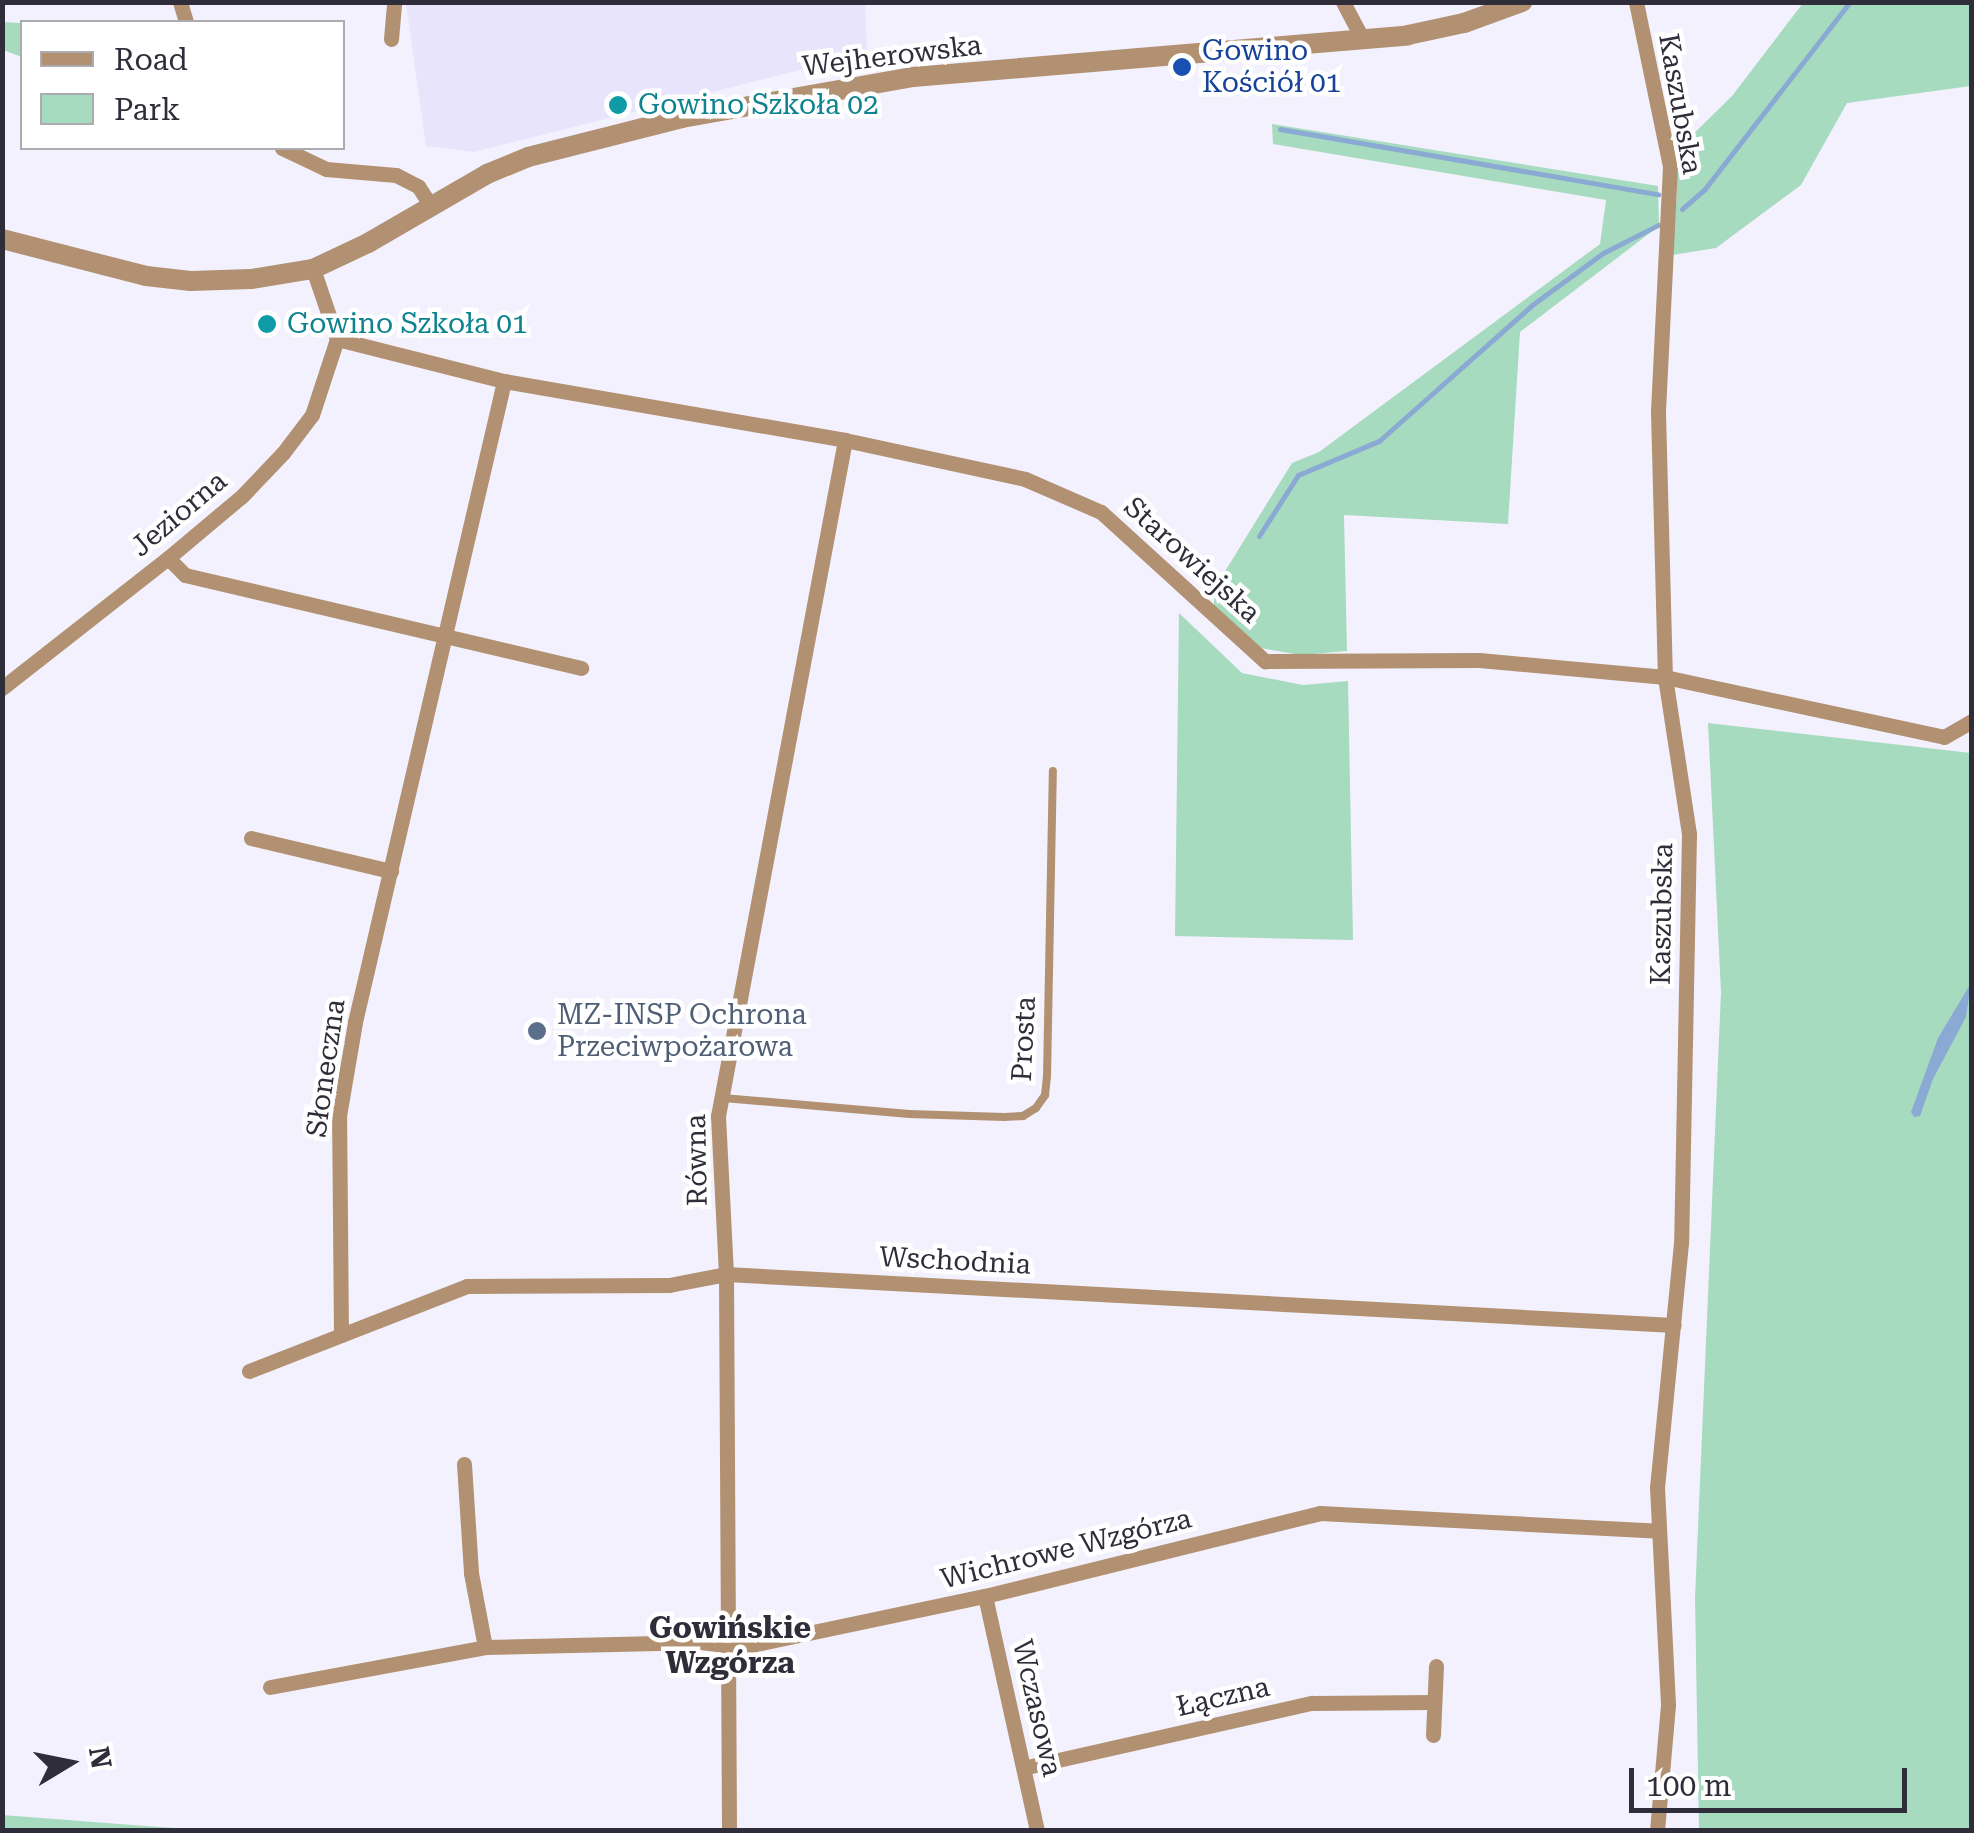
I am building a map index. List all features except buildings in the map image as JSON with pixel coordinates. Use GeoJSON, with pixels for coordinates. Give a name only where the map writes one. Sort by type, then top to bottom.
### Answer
{"type":"FeatureCollection","features":[{"type":"Feature","properties":{"kind":"street"},"geometry":{"type":"LineString","coordinates":[[391,39],[394,2]]}},
{"type":"Feature","properties":{"kind":"street"},"geometry":{"type":"LineString","coordinates":[[1343,2],[1363,40]]}},
{"type":"Feature","properties":{"kind":"street","name":"Wejherowska"},"geometry":{"type":"LineString","coordinates":[[2,239],[146,276],[191,281],[252,279],[313,269],[528,157],[682,118],[913,77],[1363,40],[1464,23],[1522,2]]}},
{"type":"Feature","properties":{"kind":"street","name":"Kaszubska"},"geometry":{"type":"LineString","coordinates":[[1636,2],[1670,166],[1658,412],[1665,678],[1689,834],[1680,1243],[1656,1487],[1668,1705],[1657,1830]]}},
{"type":"Feature","properties":{"kind":"street"},"geometry":{"type":"LineString","coordinates":[[286,150],[326,169],[396,175],[418,186],[431,206]]}},
{"type":"Feature","properties":{"kind":"street"},"geometry":{"type":"LineString","coordinates":[[313,269],[337,339]]}},
{"type":"Feature","properties":{"kind":"street","name":"Starowiejska"},"geometry":{"type":"LineString","coordinates":[[337,339],[504,381],[845,440],[1025,479],[1101,512],[1265,661],[1479,660],[1665,678],[1944,737],[1972,722]]}},
{"type":"Feature","properties":{"kind":"street","name":"Jeziorna"},"geometry":{"type":"LineString","coordinates":[[2,688],[242,496],[312,415],[337,339]]}},
{"type":"Feature","properties":{"kind":"street","name":"Słoneczna"},"geometry":{"type":"LineString","coordinates":[[341,1335],[339,1116],[355,1022],[504,381]]}},
{"type":"Feature","properties":{"kind":"street","name":"Równa"},"geometry":{"type":"LineString","coordinates":[[729,1830],[726,1274],[718,1116],[845,440]]}},
{"type":"Feature","properties":{"kind":"street"},"geometry":{"type":"LineString","coordinates":[[168,558],[185,575],[582,668]]}},
{"type":"Feature","properties":{"kind":"street"},"geometry":{"type":"LineString","coordinates":[[251,838],[391,871]]}},
{"type":"Feature","properties":{"kind":"street","name":"Wschodnia"},"geometry":{"type":"LineString","coordinates":[[250,1371],[467,1286],[669,1286],[726,1274],[1674,1324]]}},
{"type":"Feature","properties":{"kind":"street"},"geometry":{"type":"LineString","coordinates":[[464,1464],[471,1573],[485,1647]]}},
{"type":"Feature","properties":{"kind":"street","name":"Wichrowe Wzgórza"},"geometry":{"type":"LineString","coordinates":[[270,1687],[485,1647],[701,1642],[742,1646],[985,1596],[1320,1513],[1658,1530]]}},
{"type":"Feature","properties":{"kind":"street","name":"Wczasowa"},"geometry":{"type":"LineString","coordinates":[[985,1596],[1027,1767],[1038,1830]]}},
{"type":"Feature","properties":{"kind":"street"},"geometry":{"type":"LineString","coordinates":[[1433,1735],[1436,1666]]}},
{"type":"Feature","properties":{"kind":"street","name":"Łączna"},"geometry":{"type":"LineString","coordinates":[[1027,1767],[1312,1703],[1434,1702]]}},
{"type":"Feature","properties":{"kind":"lane","name":"Prosta"},"geometry":{"type":"LineString","coordinates":[[722,1098],[947,1116],[1023,1116],[1036,1108],[1044,1095],[1047,1076],[1053,771]]}},
{"type":"Feature","properties":{"kind":"shaded area"},"geometry":{"type":"Polygon","coordinates":[[[406,3],[865,3],[867,53],[474,152],[426,146],[406,3]]]}},
{"type":"Feature","properties":{"kind":"green space"},"geometry":{"type":"Polygon","coordinates":[[[1803,3],[1971,3],[1971,86],[1847,103],[1801,185],[1716,248],[1672,255],[1677,193],[1673,154],[1732,96],[1803,3]]]}},
{"type":"Feature","properties":{"kind":"green space"},"geometry":{"type":"Polygon","coordinates":[[[2,22],[20,23],[20,56],[3,50],[2,22]]]}},
{"type":"Feature","properties":{"kind":"green space"},"geometry":{"type":"Polygon","coordinates":[[[1272,124],[1658,186],[1659,226],[1520,332],[1508,524],[1344,515],[1347,651],[1301,655],[1260,648],[1214,606],[1214,589],[1292,463],[1319,452],[1600,244],[1606,200],[1273,144],[1272,124]]]}},
{"type":"Feature","properties":{"kind":"green space"},"geometry":{"type":"Polygon","coordinates":[[[1179,613],[1242,673],[1303,685],[1348,681],[1353,940],[1175,936],[1179,613]]]}},
{"type":"Feature","properties":{"kind":"green space"},"geometry":{"type":"Polygon","coordinates":[[[1708,723],[1971,753],[1971,1830],[1699,1830],[1695,1598],[1721,992],[1708,723]]]}},
{"type":"Feature","properties":{"kind":"green space"},"geometry":{"type":"Polygon","coordinates":[[[2,1815],[159,1827],[210,1830],[3,1830],[2,1815]]]}},
{"type":"Feature","properties":{"kind":"water"},"geometry":{"type":"Polygon","coordinates":[[[1971,983],[1966,1017],[1933,1079],[1920,1116],[1914,1117],[1911,1112],[1938,1038],[1971,983]]]}},
{"type":"Feature","properties":{"kind":"waterway"},"geometry":{"type":"LineString","coordinates":[[1682,209],[1704,190],[1850,2]]}},
{"type":"Feature","properties":{"kind":"waterway"},"geometry":{"type":"LineString","coordinates":[[1280,129],[1658,194]]}},
{"type":"Feature","properties":{"kind":"waterway"},"geometry":{"type":"LineString","coordinates":[[1259,536],[1298,475],[1379,441],[1532,305],[1603,253],[1658,225]]}},
{"type":"Feature","properties":{"kind":"place","name":"Gowino Kościół 01"},"geometry":{"type":"Point","coordinates":[1182,67]}},
{"type":"Feature","properties":{"kind":"place","name":"Gowino Szkoła 02"},"geometry":{"type":"Point","coordinates":[618,105]}},
{"type":"Feature","properties":{"kind":"place","name":"Gowino Szkoła 01"},"geometry":{"type":"Point","coordinates":[267,324]}},
{"type":"Feature","properties":{"kind":"place","name":"MZ-INSP Ochrona Przeciwpożarowa"},"geometry":{"type":"Point","coordinates":[537,1031]}},
{"type":"Feature","properties":{"kind":"district","name":"Gowińskie Wzgórza"},"geometry":{"type":"Point","coordinates":[730,1645]}}]}
